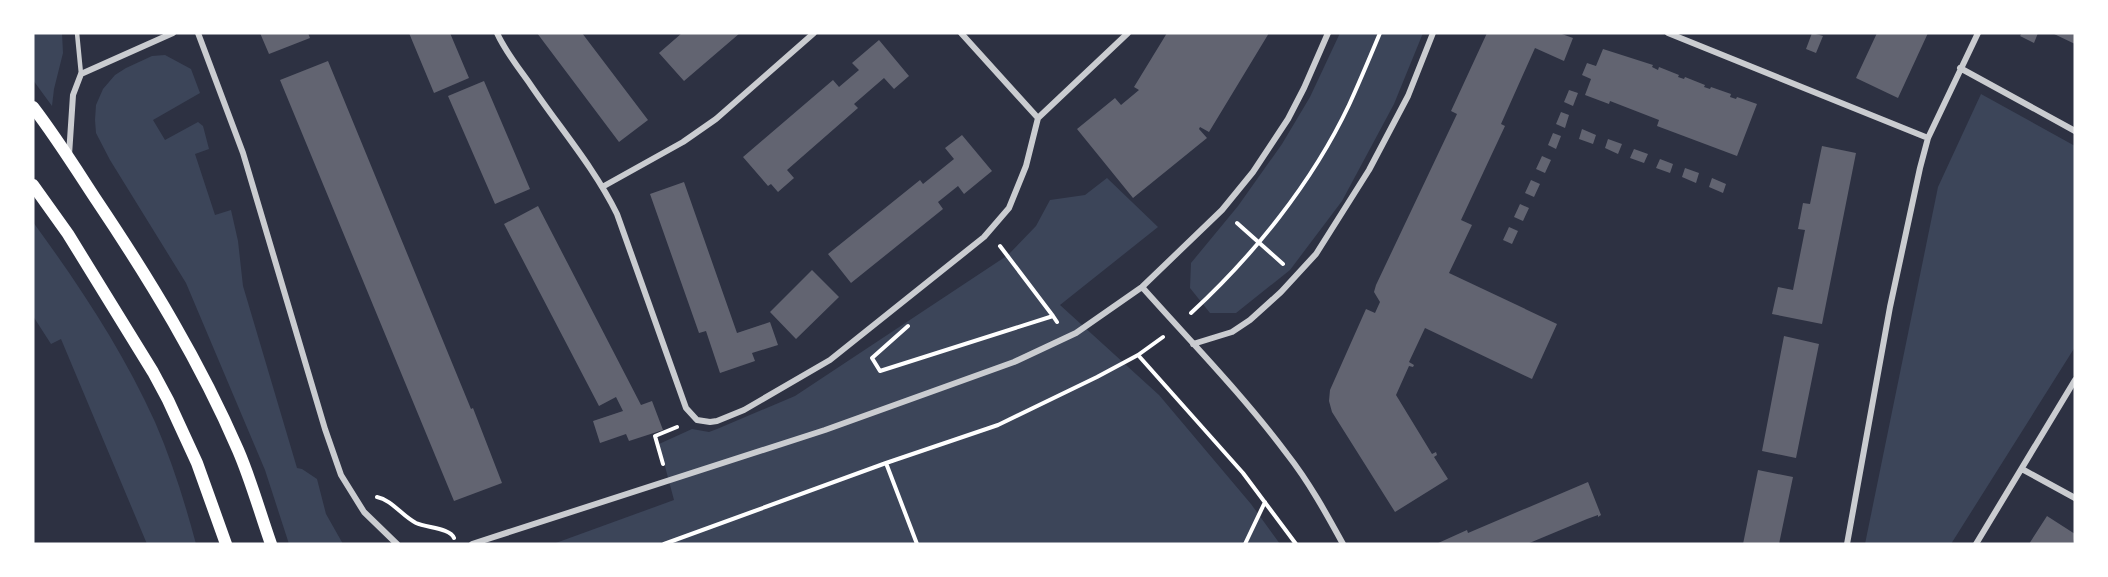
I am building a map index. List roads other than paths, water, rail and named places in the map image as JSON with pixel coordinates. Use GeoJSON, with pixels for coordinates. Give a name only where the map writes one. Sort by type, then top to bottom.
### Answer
{"type":"FeatureCollection","features":[{"type":"Feature","properties":{"kind":"main road"},"geometry":{"type":"LineString","coordinates":[[33,107],[160,300],[222,415],[239,452],[271,544]]}},
{"type":"Feature","properties":{"kind":"main road"},"geometry":{"type":"LineString","coordinates":[[33,185],[68,234],[168,400],[201,473],[226,544]]}},
{"type":"Feature","properties":{"kind":"street"},"geometry":{"type":"LineString","coordinates":[[69,159],[72,95],[81,74],[173,33]]}},
{"type":"Feature","properties":{"kind":"street"},"geometry":{"type":"LineString","coordinates":[[198,33],[243,153],[325,429],[341,474],[364,512],[398,544]]}},
{"type":"Feature","properties":{"kind":"street"},"geometry":{"type":"LineString","coordinates":[[497,33],[509,54],[604,186],[617,214],[686,408],[697,420],[717,421],[830,360],[989,232],[1009,208],[1026,166],[1038,118],[1128,33]]}},
{"type":"Feature","properties":{"kind":"street"},"geometry":{"type":"LineString","coordinates":[[604,186],[683,142],[716,118],[814,33]]}},
{"type":"Feature","properties":{"kind":"street"},"geometry":{"type":"LineString","coordinates":[[961,33],[1038,118]]}},
{"type":"Feature","properties":{"kind":"street"},"geometry":{"type":"LineString","coordinates":[[472,544],[825,430],[1035,354],[1095,322],[1142,287],[1222,210],[1253,172],[1288,119],[1328,33]]}},
{"type":"Feature","properties":{"kind":"street"},"geometry":{"type":"LineString","coordinates":[[1193,344],[1232,332],[1241,326],[1297,276],[1322,244],[1369,170],[1408,96],[1433,33]]}},
{"type":"Feature","properties":{"kind":"street"},"geometry":{"type":"LineString","coordinates":[[1668,33],[1929,138]]}},
{"type":"Feature","properties":{"kind":"street"},"geometry":{"type":"LineString","coordinates":[[1847,544],[1906,225],[1929,138],[1978,33]]}},
{"type":"Feature","properties":{"kind":"street"},"geometry":{"type":"LineString","coordinates":[[1960,68],[2075,131]]}},
{"type":"Feature","properties":{"kind":"street"},"geometry":{"type":"LineString","coordinates":[[1142,287],[1288,454],[1343,544]]}},
{"type":"Feature","properties":{"kind":"street"},"geometry":{"type":"LineString","coordinates":[[1976,544],[2075,380]]}},
{"type":"Feature","properties":{"kind":"street"},"geometry":{"type":"LineString","coordinates":[[2022,469],[2075,498]]}},
{"type":"Feature","properties":{"kind":"lane"},"geometry":{"type":"LineString","coordinates":[[77,33],[81,74]]}}]}
